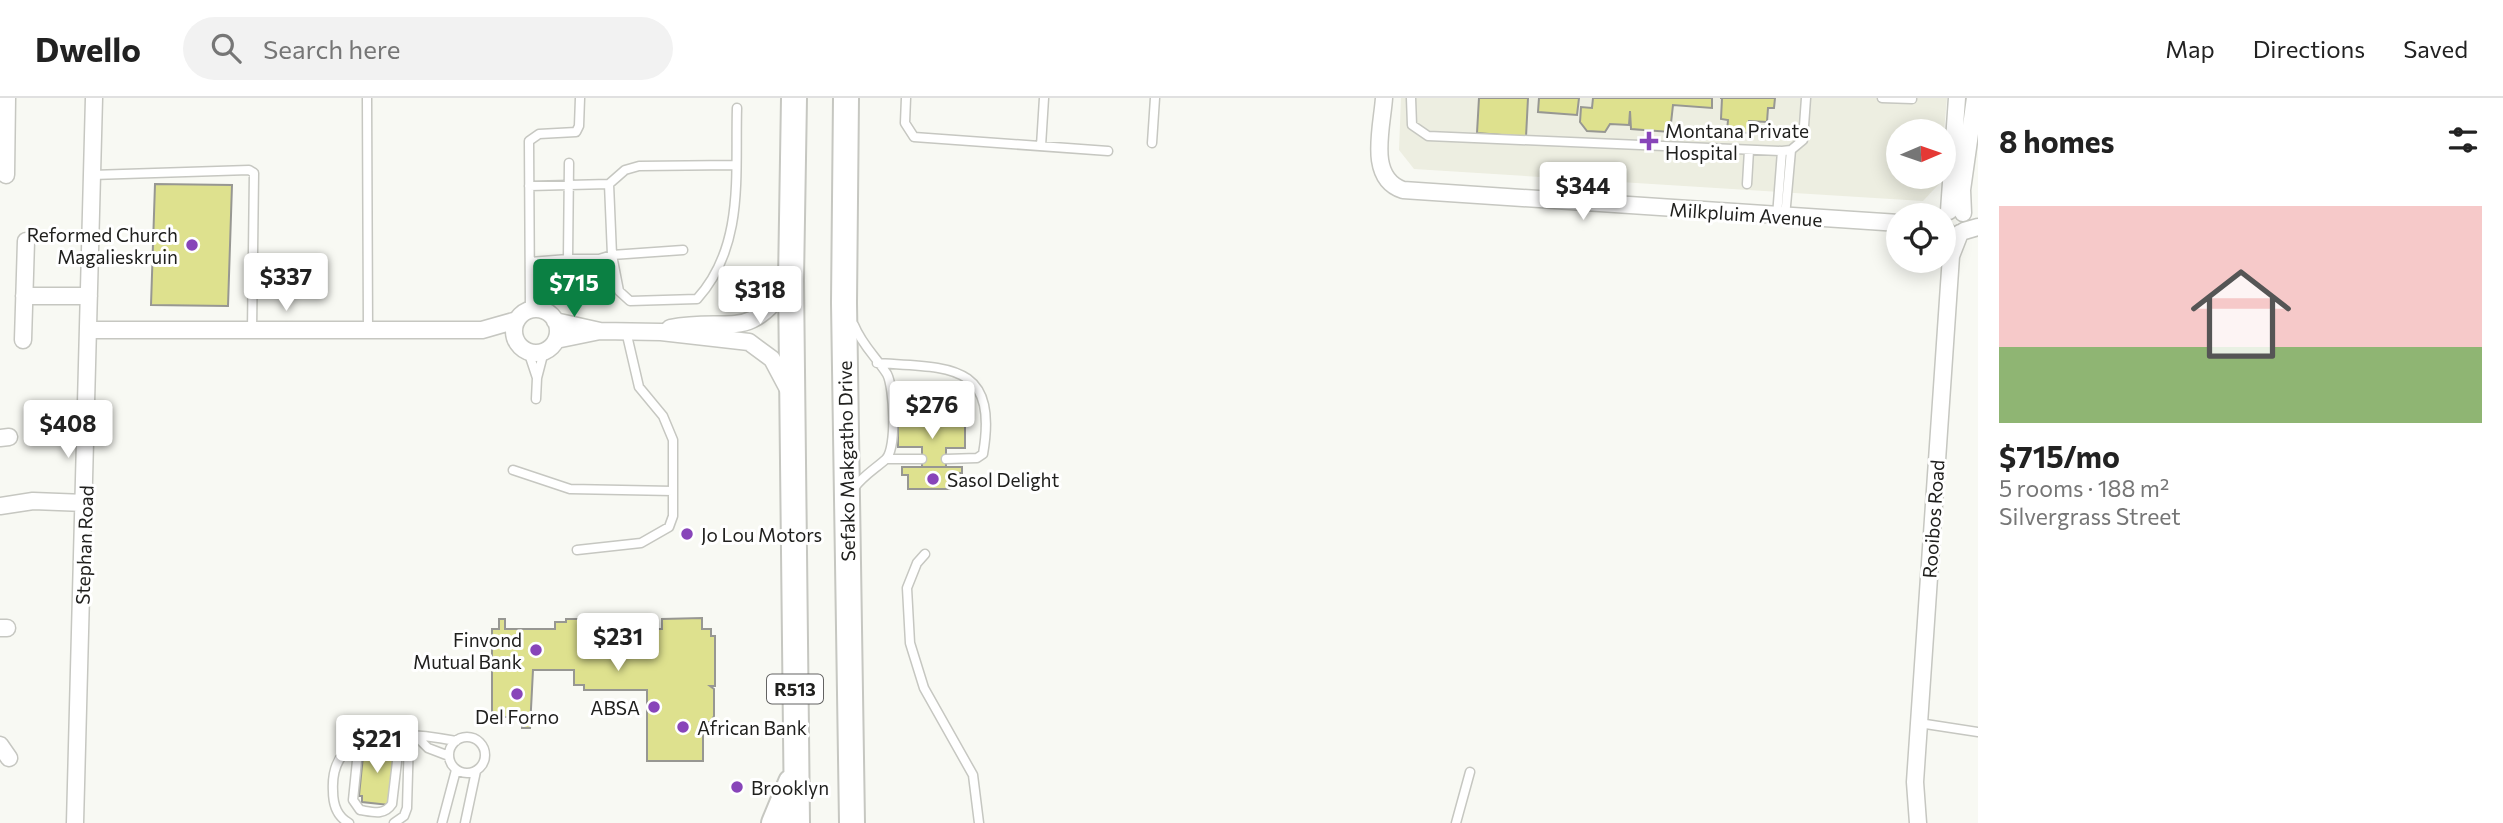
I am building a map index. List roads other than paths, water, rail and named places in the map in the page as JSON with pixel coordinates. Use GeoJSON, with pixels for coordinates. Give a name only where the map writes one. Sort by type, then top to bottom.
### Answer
{"type":"FeatureCollection","features":[{"type":"Feature","properties":{"kind":"main road","name":"R513"},"geometry":{"type":"LineString","coordinates":[[794,98],[791,280],[797,823]]}},
{"type":"Feature","properties":{"kind":"main road","name":"Sefako Makgatho Drive"},"geometry":{"type":"LineString","coordinates":[[846,98],[844,303],[852,823]]}},
{"type":"Feature","properties":{"kind":"main road"},"geometry":{"type":"LineString","coordinates":[[774,823],[786,797],[796,762]]}},
{"type":"Feature","properties":{"kind":"street"},"geometry":{"type":"LineString","coordinates":[[6,176],[7,98]]}},
{"type":"Feature","properties":{"kind":"street","name":"Stephan Road"},"geometry":{"type":"LineString","coordinates":[[75,823],[94,98]]}},
{"type":"Feature","properties":{"kind":"street","name":"Milkpluim Avenue"},"geometry":{"type":"LineString","coordinates":[[1384,98],[1380,166],[1388,183],[1402,190],[1886,222]]}},
{"type":"Feature","properties":{"kind":"street","name":"Rooibos Road"},"geometry":{"type":"LineString","coordinates":[[1957,98],[1957,224]]}},
{"type":"Feature","properties":{"kind":"street","name":"Rooibos Road"},"geometry":{"type":"LineString","coordinates":[[1918,823],[1915,782],[1951,256],[1975,98]]}},
{"type":"Feature","properties":{"kind":"street"},"geometry":{"type":"LineString","coordinates":[[23,340],[26,241]]}},
{"type":"Feature","properties":{"kind":"street"},"geometry":{"type":"LineString","coordinates":[[661,332],[680,326],[751,322],[771,308],[791,280]]}},
{"type":"Feature","properties":{"kind":"street"},"geometry":{"type":"LineString","coordinates":[[24,296],[89,296]]}},
{"type":"Feature","properties":{"kind":"street"},"geometry":{"type":"LineString","coordinates":[[89,330],[482,330],[517,320],[530,309],[542,309],[555,321],[600,331]]}},
{"type":"Feature","properties":{"kind":"street"},"geometry":{"type":"LineString","coordinates":[[517,320],[514,330],[529,348]]}},
{"type":"Feature","properties":{"kind":"street"},"geometry":{"type":"LineString","coordinates":[[555,321],[556,340]]}},
{"type":"Feature","properties":{"kind":"street"},"geometry":{"type":"LineString","coordinates":[[482,330],[529,348],[600,331],[661,332],[754,344],[772,359],[792,396]]}},
{"type":"Feature","properties":{"kind":"street"},"geometry":{"type":"LineString","coordinates":[[0,506],[24,501],[85,503]]}},
{"type":"Feature","properties":{"kind":"street","name":"Rooibos Road"},"geometry":{"type":"LineString","coordinates":[[1908,823],[1910,796],[1915,782]]}},
{"type":"Feature","properties":{"kind":"lane"},"geometry":{"type":"LineString","coordinates":[[367,98],[368,331]]}},
{"type":"Feature","properties":{"kind":"lane"},"geometry":{"type":"LineString","coordinates":[[530,309],[529,141],[539,134],[576,132],[579,126],[580,98]]}},
{"type":"Feature","properties":{"kind":"lane"},"geometry":{"type":"LineString","coordinates":[[906,98],[905,123],[914,138],[1108,150]]}},
{"type":"Feature","properties":{"kind":"lane"},"geometry":{"type":"LineString","coordinates":[[1041,146],[1044,98]]}},
{"type":"Feature","properties":{"kind":"lane"},"geometry":{"type":"LineString","coordinates":[[1152,144],[1155,98]]}},
{"type":"Feature","properties":{"kind":"lane"},"geometry":{"type":"LineString","coordinates":[[1411,98],[1412,125],[1429,135],[1749,150],[1786,150],[1803,140],[1806,98]]}},
{"type":"Feature","properties":{"kind":"lane"},"geometry":{"type":"LineString","coordinates":[[1882,98],[1912,99]]}},
{"type":"Feature","properties":{"kind":"lane"},"geometry":{"type":"LineString","coordinates":[[609,184],[612,255],[624,298],[630,301],[697,299],[713,281],[734,229],[737,108]]}},
{"type":"Feature","properties":{"kind":"lane"},"geometry":{"type":"LineString","coordinates":[[1747,184],[1749,150]]}},
{"type":"Feature","properties":{"kind":"lane"},"geometry":{"type":"LineString","coordinates":[[1781,217],[1786,150]]}},
{"type":"Feature","properties":{"kind":"lane"},"geometry":{"type":"LineString","coordinates":[[568,259],[569,163]]}},
{"type":"Feature","properties":{"kind":"lane"},"geometry":{"type":"LineString","coordinates":[[529,186],[609,184],[625,170],[639,166],[735,165]]}},
{"type":"Feature","properties":{"kind":"lane"},"geometry":{"type":"LineString","coordinates":[[92,175],[249,170],[254,173],[252,331]]}},
{"type":"Feature","properties":{"kind":"lane"},"geometry":{"type":"LineString","coordinates":[[530,262],[599,259],[612,255],[683,250]]}},
{"type":"Feature","properties":{"kind":"lane"},"geometry":{"type":"LineString","coordinates":[[844,303],[859,338],[887,374],[891,389],[893,437],[886,459]]}},
{"type":"Feature","properties":{"kind":"lane"},"geometry":{"type":"LineString","coordinates":[[578,550],[641,544],[669,527],[673,516],[673,440],[670,427],[639,387],[626,331]]}},
{"type":"Feature","properties":{"kind":"lane"},"geometry":{"type":"LineString","coordinates":[[529,348],[537,379],[536,400]]}},
{"type":"Feature","properties":{"kind":"lane"},"geometry":{"type":"LineString","coordinates":[[529,348],[537,379]]}},
{"type":"Feature","properties":{"kind":"lane"},"geometry":{"type":"LineString","coordinates":[[877,363],[951,369],[965,375],[976,386],[983,404],[983,454],[977,458],[946,459]]}},
{"type":"Feature","properties":{"kind":"lane"},"geometry":{"type":"LineString","coordinates":[[846,501],[863,475],[886,459],[922,459]]}},
{"type":"Feature","properties":{"kind":"lane"},"geometry":{"type":"LineString","coordinates":[[513,470],[570,489],[673,491]]}},
{"type":"Feature","properties":{"kind":"lane"},"geometry":{"type":"LineString","coordinates":[[925,554],[917,563],[907,588],[908,618],[915,664],[924,688],[973,775],[979,823]]}},
{"type":"Feature","properties":{"kind":"lane"},"geometry":{"type":"LineString","coordinates":[[1919,723],[1978,732]]}},
{"type":"Feature","properties":{"kind":"lane"},"geometry":{"type":"LineString","coordinates":[[359,741],[353,800],[360,810],[379,813],[387,811],[392,804],[400,736]]}},
{"type":"Feature","properties":{"kind":"lane"},"geometry":{"type":"LineString","coordinates":[[349,823],[336,811],[332,781],[335,766],[342,754],[359,741],[372,737],[400,736],[456,741],[467,737],[482,745],[486,756],[476,771],[467,821]]}},
{"type":"Feature","properties":{"kind":"lane"},"geometry":{"type":"LineString","coordinates":[[413,737],[428,748],[449,756],[456,770],[442,823]]}},
{"type":"Feature","properties":{"kind":"lane"},"geometry":{"type":"LineString","coordinates":[[394,823],[404,816],[407,808],[413,737]]}},
{"type":"Feature","properties":{"kind":"lane"},"geometry":{"type":"LineString","coordinates":[[449,756],[456,741]]}},
{"type":"Feature","properties":{"kind":"lane"},"geometry":{"type":"LineString","coordinates":[[456,770],[466,774],[476,771]]}},
{"type":"Feature","properties":{"kind":"lane"},"geometry":{"type":"LineString","coordinates":[[1456,823],[1470,772]]}},
{"type":"Feature","properties":{"kind":"place","name":"Montana Private Hospital"},"geometry":{"type":"Point","coordinates":[1649,141]}},
{"type":"Feature","properties":{"kind":"place","name":"Reformed Church Magalieskruin"},"geometry":{"type":"Point","coordinates":[192,245]}},
{"type":"Feature","properties":{"kind":"place","name":"Sasol Delight"},"geometry":{"type":"Point","coordinates":[933,479]}},
{"type":"Feature","properties":{"kind":"place","name":"Jo Lou Motors"},"geometry":{"type":"Point","coordinates":[687,534]}},
{"type":"Feature","properties":{"kind":"place","name":"Finvond Mutual Bank"},"geometry":{"type":"Point","coordinates":[536,650]}},
{"type":"Feature","properties":{"kind":"place","name":"Del Forno"},"geometry":{"type":"Point","coordinates":[517,694]}},
{"type":"Feature","properties":{"kind":"place","name":"ABSA"},"geometry":{"type":"Point","coordinates":[654,707]}},
{"type":"Feature","properties":{"kind":"place","name":"African Bank"},"geometry":{"type":"Point","coordinates":[683,727]}},
{"type":"Feature","properties":{"kind":"place","name":"Brooklyn"},"geometry":{"type":"Point","coordinates":[737,787]}}]}
